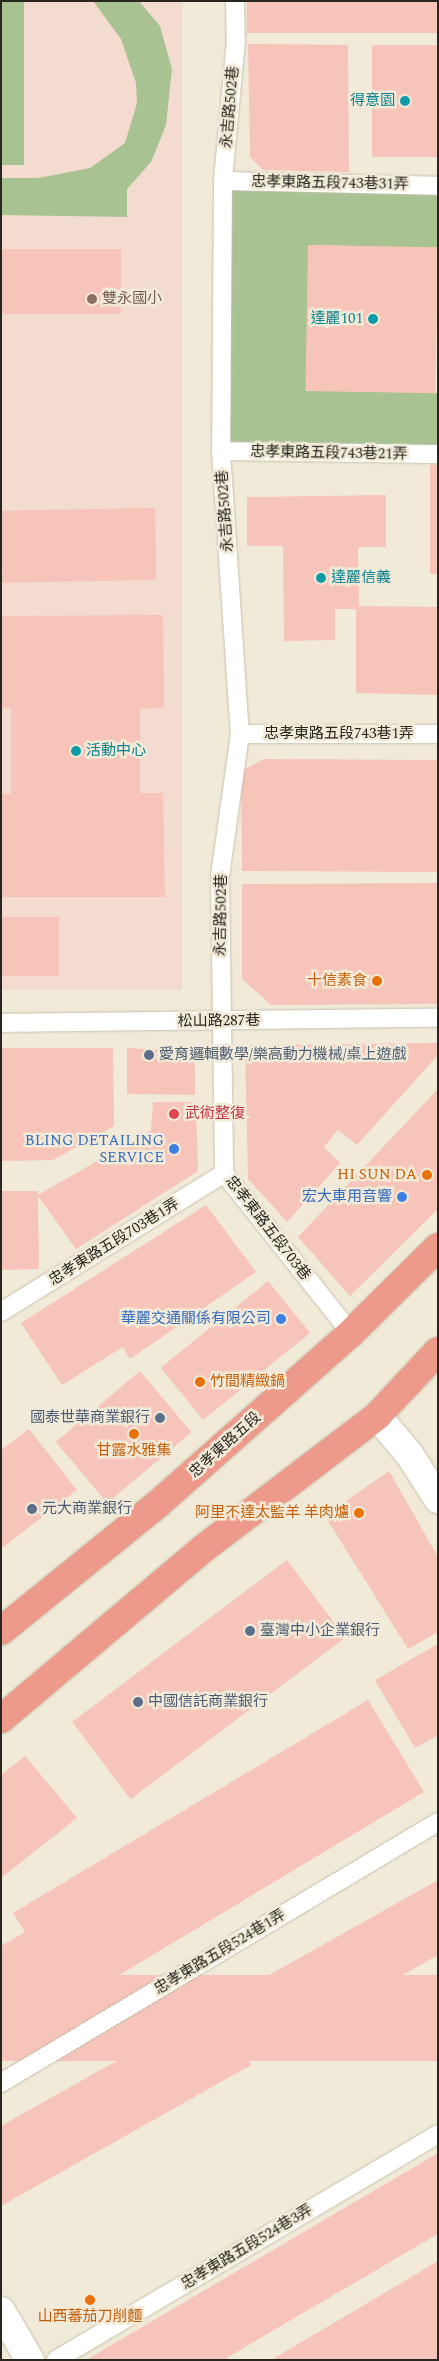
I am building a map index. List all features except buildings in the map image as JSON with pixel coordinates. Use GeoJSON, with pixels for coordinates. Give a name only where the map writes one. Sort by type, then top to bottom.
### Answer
{"type":"FeatureCollection","features":[{"type":"Feature","properties":{"kind":"main road","name":"忠孝東路五段"},"geometry":{"type":"LineString","coordinates":[[1,1631],[159,1503],[351,1333],[438,1247]]}},
{"type":"Feature","properties":{"kind":"main road"},"geometry":{"type":"LineString","coordinates":[[1,1718],[204,1548],[377,1416],[438,1351]]}},
{"type":"Feature","properties":{"kind":"street"},"geometry":{"type":"LineString","coordinates":[[377,1416],[409,1454],[438,1499]]}},
{"type":"Feature","properties":{"kind":"street"},"geometry":{"type":"LineString","coordinates":[[1,2311],[30,2360]]}},
{"type":"Feature","properties":{"kind":"lane","name":"永吉路502巷"},"geometry":{"type":"LineString","coordinates":[[220,1020],[220,876],[240,734],[221,451],[223,181],[236,40],[235,1]]}},
{"type":"Feature","properties":{"kind":"lane","name":"忠孝東路五段743巷31弄"},"geometry":{"type":"LineString","coordinates":[[223,181],[438,186]]}},
{"type":"Feature","properties":{"kind":"lane","name":"忠孝東路五段743巷21弄"},"geometry":{"type":"LineString","coordinates":[[221,451],[438,454]]}},
{"type":"Feature","properties":{"kind":"lane","name":"忠孝東路五段743巷1弄"},"geometry":{"type":"LineString","coordinates":[[240,734],[438,734]]}},
{"type":"Feature","properties":{"kind":"lane","name":"松山路287巷"},"geometry":{"type":"LineString","coordinates":[[1,1023],[438,1018]]}},
{"type":"Feature","properties":{"kind":"lane","name":"忠孝東路五段703巷"},"geometry":{"type":"LineString","coordinates":[[220,1020],[224,1173],[351,1333]]}},
{"type":"Feature","properties":{"kind":"lane","name":"忠孝東路五段703巷1弄"},"geometry":{"type":"LineString","coordinates":[[1,1312],[10,1301],[224,1173]]}},
{"type":"Feature","properties":{"kind":"lane","name":"忠孝東路五段524巷1弄"},"geometry":{"type":"LineString","coordinates":[[1,2083],[438,1822]]}},
{"type":"Feature","properties":{"kind":"lane","name":"忠孝東路五段524巷3弄"},"geometry":{"type":"LineString","coordinates":[[56,2360],[438,2134]]}},
{"type":"Feature","properties":{"kind":"shaded area","name":"雙永國小"},"geometry":{"type":"Polygon","coordinates":[[[1,1],[182,1],[182,990],[1,990],[1,1]]]}},
{"type":"Feature","properties":{"kind":"green space"},"geometry":{"type":"Polygon","coordinates":[[[1,1],[24,1],[24,165],[1,165],[1,1]]]}},
{"type":"Feature","properties":{"kind":"green space"},"geometry":{"type":"Polygon","coordinates":[[[93,1],[139,1],[160,26],[172,69],[166,125],[151,162],[127,189],[127,217],[1,215],[1,178],[38,178],[90,168],[125,143],[137,103],[136,83],[121,39],[93,1]]]}},
{"type":"Feature","properties":{"kind":"green space"},"geometry":{"type":"Polygon","coordinates":[[[228,185],[438,190],[438,248],[309,245],[307,390],[438,393],[438,450],[225,447],[228,185]]]}},
{"type":"Feature","properties":{"kind":"place","name":"得意園"},"geometry":{"type":"Point","coordinates":[405,101]}},
{"type":"Feature","properties":{"kind":"place","name":"雙永國小"},"geometry":{"type":"Point","coordinates":[92,299]}},
{"type":"Feature","properties":{"kind":"place","name":"達麗101"},"geometry":{"type":"Point","coordinates":[373,319]}},
{"type":"Feature","properties":{"kind":"place","name":"達麗信義"},"geometry":{"type":"Point","coordinates":[321,578]}},
{"type":"Feature","properties":{"kind":"place","name":"活動中心"},"geometry":{"type":"Point","coordinates":[76,751]}},
{"type":"Feature","properties":{"kind":"place","name":"十信素食"},"geometry":{"type":"Point","coordinates":[377,981]}},
{"type":"Feature","properties":{"kind":"place","name":"愛育邏輯數學/樂高動力機械/桌上遊戲"},"geometry":{"type":"Point","coordinates":[149,1055]}},
{"type":"Feature","properties":{"kind":"place","name":"武術整復"},"geometry":{"type":"Point","coordinates":[174,1114]}},
{"type":"Feature","properties":{"kind":"place","name":"BLING DETAILING SERVICE"},"geometry":{"type":"Point","coordinates":[174,1149]}},
{"type":"Feature","properties":{"kind":"place","name":"HI SUN DA"},"geometry":{"type":"Point","coordinates":[427,1175]}},
{"type":"Feature","properties":{"kind":"place","name":"宏大車用音響"},"geometry":{"type":"Point","coordinates":[402,1197]}},
{"type":"Feature","properties":{"kind":"place","name":"華麗交通關係有限公司"},"geometry":{"type":"Point","coordinates":[281,1319]}},
{"type":"Feature","properties":{"kind":"place","name":"竹間精緻鍋"},"geometry":{"type":"Point","coordinates":[200,1382]}},
{"type":"Feature","properties":{"kind":"place","name":"國泰世華商業銀行"},"geometry":{"type":"Point","coordinates":[160,1418]}},
{"type":"Feature","properties":{"kind":"place","name":"甘露水雅集"},"geometry":{"type":"Point","coordinates":[134,1434]}},
{"type":"Feature","properties":{"kind":"place","name":"元大商業銀行"},"geometry":{"type":"Point","coordinates":[32,1509]}},
{"type":"Feature","properties":{"kind":"place","name":"阿里不達太監羊 羊肉爐"},"geometry":{"type":"Point","coordinates":[359,1513]}},
{"type":"Feature","properties":{"kind":"place","name":"臺灣中小企業銀行"},"geometry":{"type":"Point","coordinates":[250,1631]}},
{"type":"Feature","properties":{"kind":"place","name":"中國信託商業銀行"},"geometry":{"type":"Point","coordinates":[138,1702]}},
{"type":"Feature","properties":{"kind":"place","name":"山西蕃茄刀削麵"},"geometry":{"type":"Point","coordinates":[90,2300]}}]}
